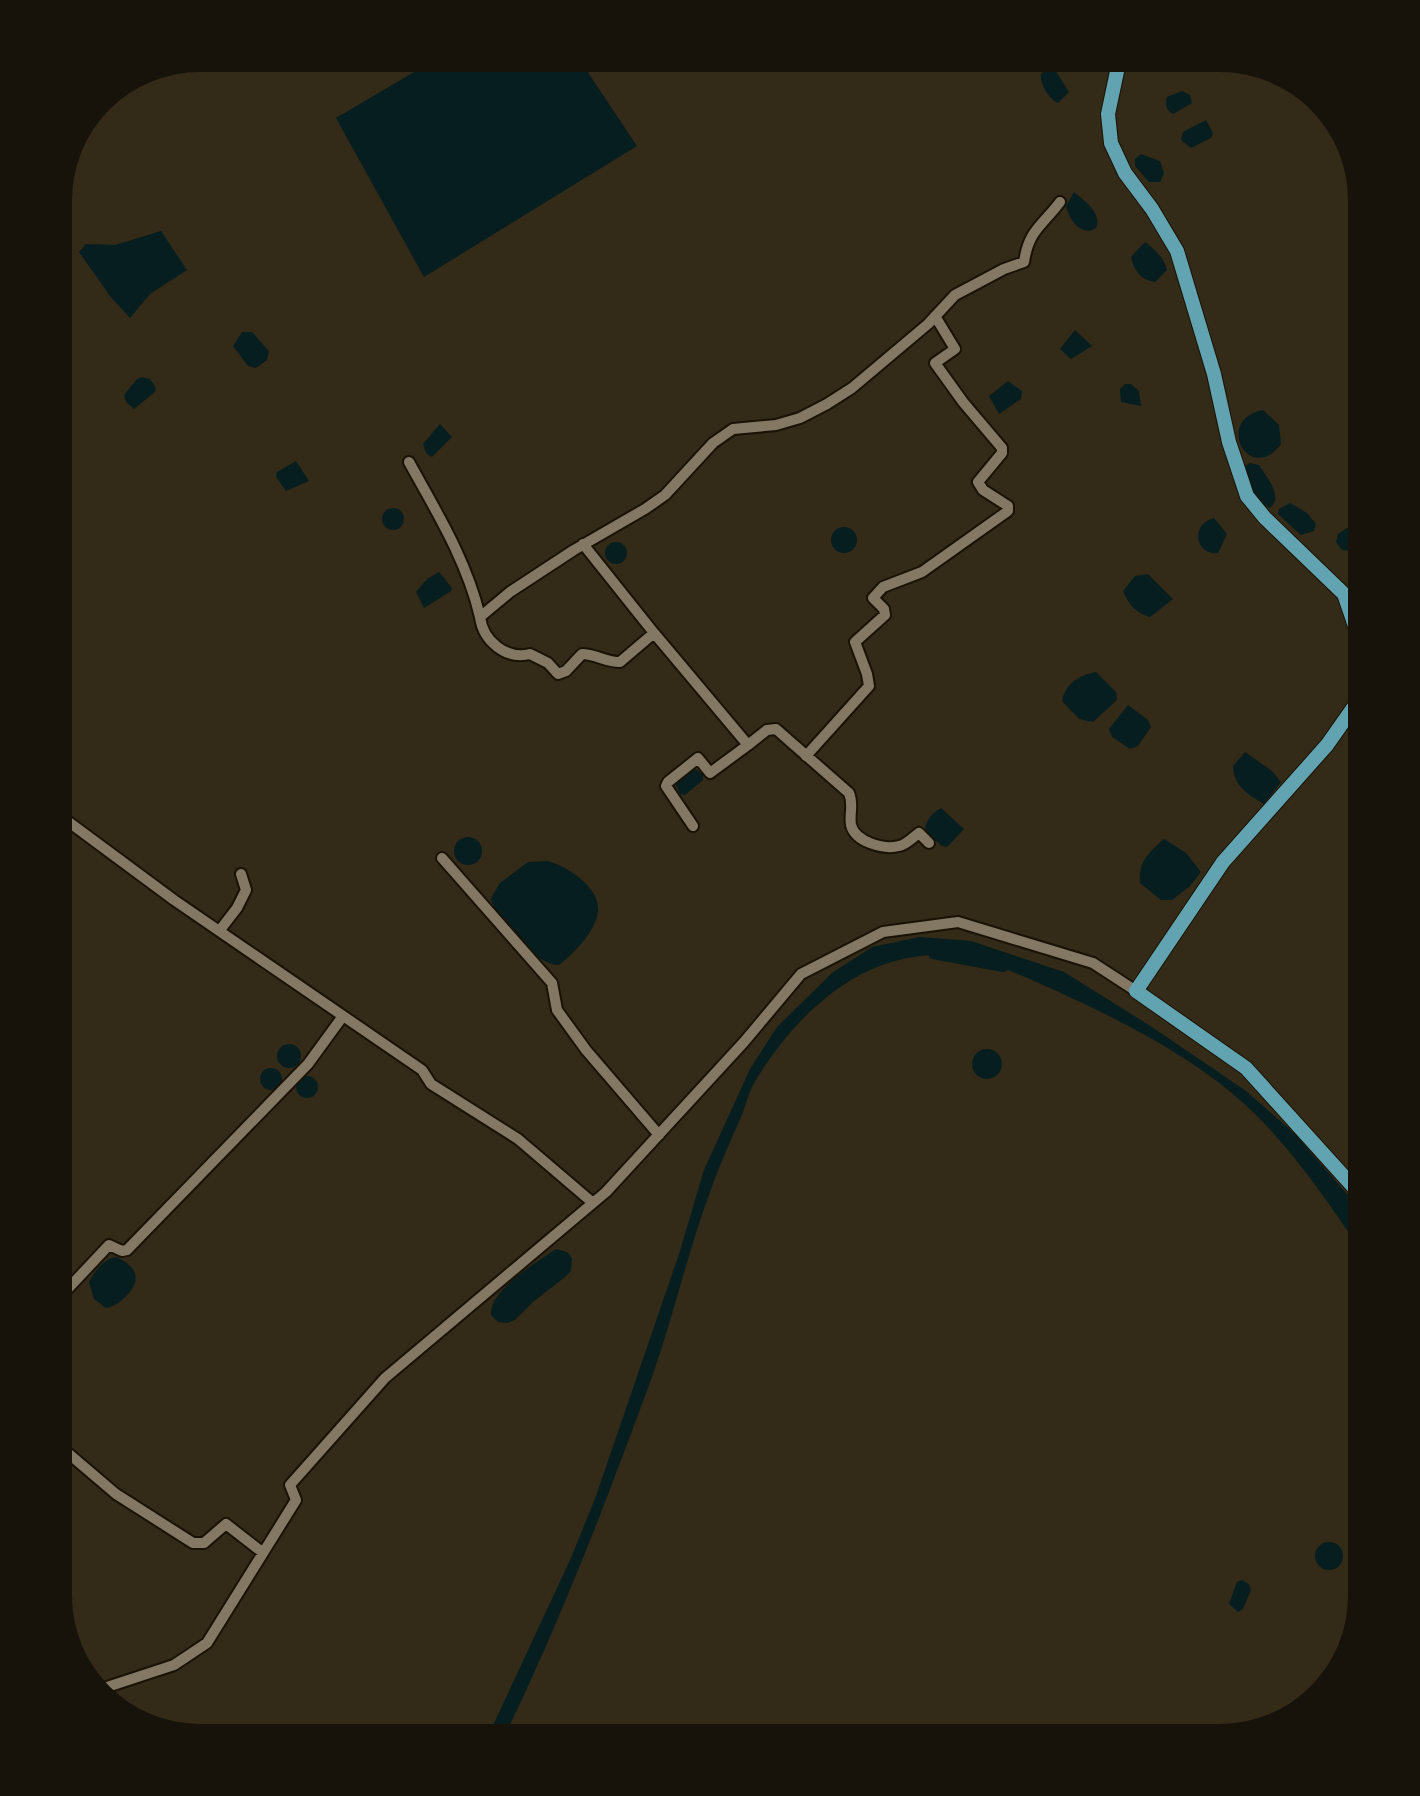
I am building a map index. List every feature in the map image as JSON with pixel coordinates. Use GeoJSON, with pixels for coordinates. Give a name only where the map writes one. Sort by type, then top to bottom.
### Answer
{"type":"FeatureCollection","features":[{"type":"Feature","properties":{"kind":"main road"},"geometry":{"type":"LineString","coordinates":[[1117,72],[1108,114],[1111,142],[1125,174],[1177,250],[1214,374],[1229,442],[1247,495],[1265,518],[1344,594],[1348,605]]}},
{"type":"Feature","properties":{"kind":"main road"},"geometry":{"type":"LineString","coordinates":[[1348,716],[1327,745],[1223,862],[1136,991],[1246,1068],[1348,1180]]}},
{"type":"Feature","properties":{"kind":"street"},"geometry":{"type":"LineString","coordinates":[[480,617],[510,592],[583,544],[665,495],[713,443],[733,429],[776,425],[800,418],[852,388],[955,296],[1004,269],[1024,262],[1029,236],[1045,222],[1060,202]]}},
{"type":"Feature","properties":{"kind":"street"},"geometry":{"type":"LineString","coordinates":[[806,756],[869,686],[867,674],[854,645],[885,615],[884,609],[873,598],[883,587],[922,572],[1008,511],[1008,506],[983,490],[978,482],[1002,453],[1002,448],[972,413],[935,363],[955,349],[935,316]]}},
{"type":"Feature","properties":{"kind":"street"},"geometry":{"type":"LineString","coordinates":[[409,462],[432,500],[450,538],[476,601],[481,629],[507,655],[519,657],[530,654],[548,663],[558,674],[566,671],[582,654],[589,654],[607,662],[620,662],[654,633]]}},
{"type":"Feature","properties":{"kind":"street"},"geometry":{"type":"LineString","coordinates":[[583,544],[654,633],[748,744]]}},
{"type":"Feature","properties":{"kind":"street"},"geometry":{"type":"LineString","coordinates":[[693,826],[666,786],[668,782],[698,758],[710,772],[767,730],[776,729],[849,793],[853,802],[851,826],[858,837],[881,846],[901,846],[919,833],[929,843]]}},
{"type":"Feature","properties":{"kind":"street"},"geometry":{"type":"LineString","coordinates":[[72,824],[219,930],[422,1070],[431,1084],[518,1139],[550,1165],[551,1170],[593,1203]]}},
{"type":"Feature","properties":{"kind":"street"},"geometry":{"type":"LineString","coordinates":[[442,858],[552,983],[557,1010],[585,1050],[659,1135]]}},
{"type":"Feature","properties":{"kind":"street"},"geometry":{"type":"LineString","coordinates":[[219,930],[237,908],[246,890],[241,873]]}},
{"type":"Feature","properties":{"kind":"street"},"geometry":{"type":"LineString","coordinates":[[109,1686],[174,1665],[207,1644],[296,1500],[290,1485],[385,1378],[593,1203],[744,1042],[801,974],[883,932],[958,922],[1093,963],[1136,991]]}},
{"type":"Feature","properties":{"kind":"street"},"geometry":{"type":"LineString","coordinates":[[72,1284],[109,1245],[122,1251],[127,1250],[308,1064],[343,1016]]}},
{"type":"Feature","properties":{"kind":"street"},"geometry":{"type":"LineString","coordinates":[[72,1457],[116,1494],[193,1544],[204,1543],[226,1524],[262,1552]]}},
{"type":"Feature","properties":{"kind":"water"},"geometry":{"type":"Polygon","coordinates":[[[414,72],[588,72],[637,146],[424,277],[336,118],[414,72]]]}},
{"type":"Feature","properties":{"kind":"water"},"geometry":{"type":"Polygon","coordinates":[[[1056,72],[1069,92],[1058,103],[1043,86],[1041,74],[1056,72]]]}},
{"type":"Feature","properties":{"kind":"water"},"geometry":{"type":"Polygon","coordinates":[[[1182,91],[1190,95],[1192,103],[1173,114],[1167,107],[1167,97],[1182,91]]]}},
{"type":"Feature","properties":{"kind":"water"},"geometry":{"type":"Polygon","coordinates":[[[1206,120],[1213,133],[1211,138],[1191,148],[1181,140],[1183,132],[1206,120]]]}},
{"type":"Feature","properties":{"kind":"water"},"geometry":{"type":"Polygon","coordinates":[[[1141,154],[1160,161],[1164,173],[1160,182],[1149,182],[1135,166],[1135,159],[1141,154]]]}},
{"type":"Feature","properties":{"kind":"water"},"geometry":{"type":"Polygon","coordinates":[[[1074,192],[1095,213],[1096,228],[1090,231],[1081,229],[1071,219],[1066,206],[1074,192]]]}},
{"type":"Feature","properties":{"kind":"water"},"geometry":{"type":"Polygon","coordinates":[[[161,231],[187,270],[150,294],[130,318],[110,296],[79,252],[86,244],[115,245],[161,231]]]}},
{"type":"Feature","properties":{"kind":"water"},"geometry":{"type":"Polygon","coordinates":[[[1145,242],[1159,254],[1167,270],[1155,282],[1139,274],[1131,257],[1145,242]]]}},
{"type":"Feature","properties":{"kind":"water"},"geometry":{"type":"Polygon","coordinates":[[[1075,330],[1092,346],[1071,359],[1060,349],[1075,330]]]}},
{"type":"Feature","properties":{"kind":"water"},"geometry":{"type":"Polygon","coordinates":[[[242,332],[252,332],[269,351],[267,360],[256,368],[248,366],[233,346],[242,332]]]}},
{"type":"Feature","properties":{"kind":"water"},"geometry":{"type":"Polygon","coordinates":[[[142,377],[150,379],[156,388],[155,392],[134,409],[126,402],[124,395],[137,379],[142,377]]]}},
{"type":"Feature","properties":{"kind":"water"},"geometry":{"type":"Polygon","coordinates":[[[1008,381],[1022,391],[1021,399],[999,414],[989,396],[1008,381]]]}},
{"type":"Feature","properties":{"kind":"water"},"geometry":{"type":"Polygon","coordinates":[[[1125,384],[1131,384],[1139,391],[1141,406],[1121,402],[1120,389],[1125,384]]]}},
{"type":"Feature","properties":{"kind":"water"},"geometry":{"type":"Polygon","coordinates":[[[1263,410],[1279,425],[1281,444],[1269,455],[1258,458],[1248,454],[1242,446],[1239,436],[1240,425],[1248,416],[1263,410]]]}},
{"type":"Feature","properties":{"kind":"water"},"geometry":{"type":"Polygon","coordinates":[[[440,424],[452,437],[432,457],[426,453],[423,444],[440,424]]]}},
{"type":"Feature","properties":{"kind":"water"},"geometry":{"type":"Polygon","coordinates":[[[296,461],[309,481],[286,491],[276,477],[277,472],[296,461]]]}},
{"type":"Feature","properties":{"kind":"water"},"geometry":{"type":"Polygon","coordinates":[[[1250,463],[1259,465],[1275,492],[1274,503],[1270,508],[1255,501],[1244,472],[1245,466],[1250,463]]]}},
{"type":"Feature","properties":{"kind":"water"},"geometry":{"type":"Polygon","coordinates":[[[1290,503],[1307,513],[1316,524],[1314,531],[1301,535],[1278,514],[1279,509],[1290,503]]]}},
{"type":"Feature","properties":{"kind":"water"},"geometry":{"type":"Polygon","coordinates":[[[393,508],[401,511],[404,519],[401,527],[393,530],[385,527],[382,519],[385,511],[393,508]]]}},
{"type":"Feature","properties":{"kind":"water"},"geometry":{"type":"Polygon","coordinates":[[[1214,518],[1227,534],[1218,553],[1210,553],[1200,545],[1198,533],[1206,522],[1214,518]]]}},
{"type":"Feature","properties":{"kind":"water"},"geometry":{"type":"Polygon","coordinates":[[[844,527],[853,531],[857,540],[853,549],[844,553],[835,549],[831,540],[835,531],[844,527]]]}},
{"type":"Feature","properties":{"kind":"water"},"geometry":{"type":"Polygon","coordinates":[[[1348,527],[1348,550],[1342,550],[1336,542],[1338,534],[1348,527]]]}},
{"type":"Feature","properties":{"kind":"water"},"geometry":{"type":"Polygon","coordinates":[[[612,542],[620,542],[627,549],[627,557],[620,564],[612,564],[605,557],[605,549],[612,542]]]}},
{"type":"Feature","properties":{"kind":"water"},"geometry":{"type":"Polygon","coordinates":[[[439,572],[452,588],[451,591],[424,608],[416,592],[427,579],[439,572]]]}},
{"type":"Feature","properties":{"kind":"water"},"geometry":{"type":"Polygon","coordinates":[[[1148,574],[1173,599],[1150,617],[1133,607],[1123,591],[1135,576],[1148,574]]]}},
{"type":"Feature","properties":{"kind":"water"},"geometry":{"type":"Polygon","coordinates":[[[1096,672],[1116,692],[1117,700],[1093,722],[1079,719],[1062,701],[1066,689],[1074,681],[1096,672]]]}},
{"type":"Feature","properties":{"kind":"water"},"geometry":{"type":"Polygon","coordinates":[[[1128,705],[1148,720],[1151,727],[1138,746],[1130,749],[1112,737],[1109,729],[1128,705]]]}},
{"type":"Feature","properties":{"kind":"water"},"geometry":{"type":"Polygon","coordinates":[[[1245,752],[1272,771],[1281,782],[1264,804],[1247,793],[1236,779],[1233,766],[1245,752]]]}},
{"type":"Feature","properties":{"kind":"water"},"geometry":{"type":"Polygon","coordinates":[[[695,769],[703,774],[703,780],[685,795],[680,794],[675,783],[695,769]]]}},
{"type":"Feature","properties":{"kind":"water"},"geometry":{"type":"Polygon","coordinates":[[[941,808],[964,829],[947,847],[942,846],[925,831],[930,818],[941,808]]]}},
{"type":"Feature","properties":{"kind":"water"},"geometry":{"type":"Polygon","coordinates":[[[468,837],[478,841],[482,851],[478,861],[468,865],[458,861],[454,851],[458,841],[468,837]]]}},
{"type":"Feature","properties":{"kind":"water"},"geometry":{"type":"Polygon","coordinates":[[[1164,839],[1186,853],[1201,872],[1190,886],[1172,900],[1161,900],[1140,883],[1143,863],[1164,839]]]}},
{"type":"Feature","properties":{"kind":"water"},"geometry":{"type":"Polygon","coordinates":[[[548,861],[566,868],[583,881],[591,889],[598,907],[597,917],[587,937],[559,965],[540,958],[518,940],[500,917],[491,898],[500,883],[528,862],[548,861]]]}},
{"type":"Feature","properties":{"kind":"water"},"geometry":{"type":"Polygon","coordinates":[[[920,937],[971,941],[1064,972],[1152,1027],[1246,1091],[1294,1133],[1348,1195],[1348,1232],[1301,1166],[1269,1128],[1214,1079],[1151,1038],[1036,982],[981,961],[952,956],[920,956],[890,962],[862,974],[836,990],[790,1032],[752,1087],[713,1182],[653,1374],[584,1555],[510,1724],[494,1724],[571,1558],[596,1496],[679,1254],[704,1170],[750,1069],[777,1027],[832,973],[872,947],[920,937]]]}},
{"type":"Feature","properties":{"kind":"water"},"geometry":{"type":"Polygon","coordinates":[[[289,1044],[298,1047],[301,1056],[298,1065],[289,1068],[280,1065],[277,1056],[280,1047],[289,1044]]]}},
{"type":"Feature","properties":{"kind":"water"},"geometry":{"type":"Polygon","coordinates":[[[987,1049],[998,1053],[1002,1064],[998,1075],[987,1079],[976,1075],[972,1064],[976,1053],[987,1049]]]}},
{"type":"Feature","properties":{"kind":"water"},"geometry":{"type":"Polygon","coordinates":[[[271,1068],[279,1071],[282,1079],[279,1087],[271,1090],[263,1087],[260,1079],[263,1071],[271,1068]]]}},
{"type":"Feature","properties":{"kind":"water"},"geometry":{"type":"Polygon","coordinates":[[[303,1076],[311,1076],[318,1083],[318,1091],[311,1098],[303,1098],[296,1091],[296,1083],[303,1076]]]}},
{"type":"Feature","properties":{"kind":"water"},"geometry":{"type":"Polygon","coordinates":[[[556,1249],[567,1252],[572,1258],[571,1271],[516,1319],[508,1323],[498,1322],[491,1315],[492,1306],[498,1296],[527,1269],[556,1249]]]}},
{"type":"Feature","properties":{"kind":"water"},"geometry":{"type":"Polygon","coordinates":[[[117,1257],[128,1264],[136,1279],[127,1296],[106,1308],[94,1299],[89,1282],[104,1262],[117,1257]]]}},
{"type":"Feature","properties":{"kind":"water"},"geometry":{"type":"Polygon","coordinates":[[[1329,1542],[1339,1546],[1343,1556],[1339,1566],[1329,1570],[1319,1566],[1315,1556],[1319,1546],[1329,1542]]]}},
{"type":"Feature","properties":{"kind":"water"},"geometry":{"type":"Polygon","coordinates":[[[1242,1580],[1249,1584],[1251,1590],[1243,1609],[1238,1612],[1229,1604],[1237,1582],[1242,1580]]]}},
{"type":"Feature","properties":{"kind":"waterway"},"geometry":{"type":"LineString","coordinates":[[933,955],[1003,968]]}}]}
